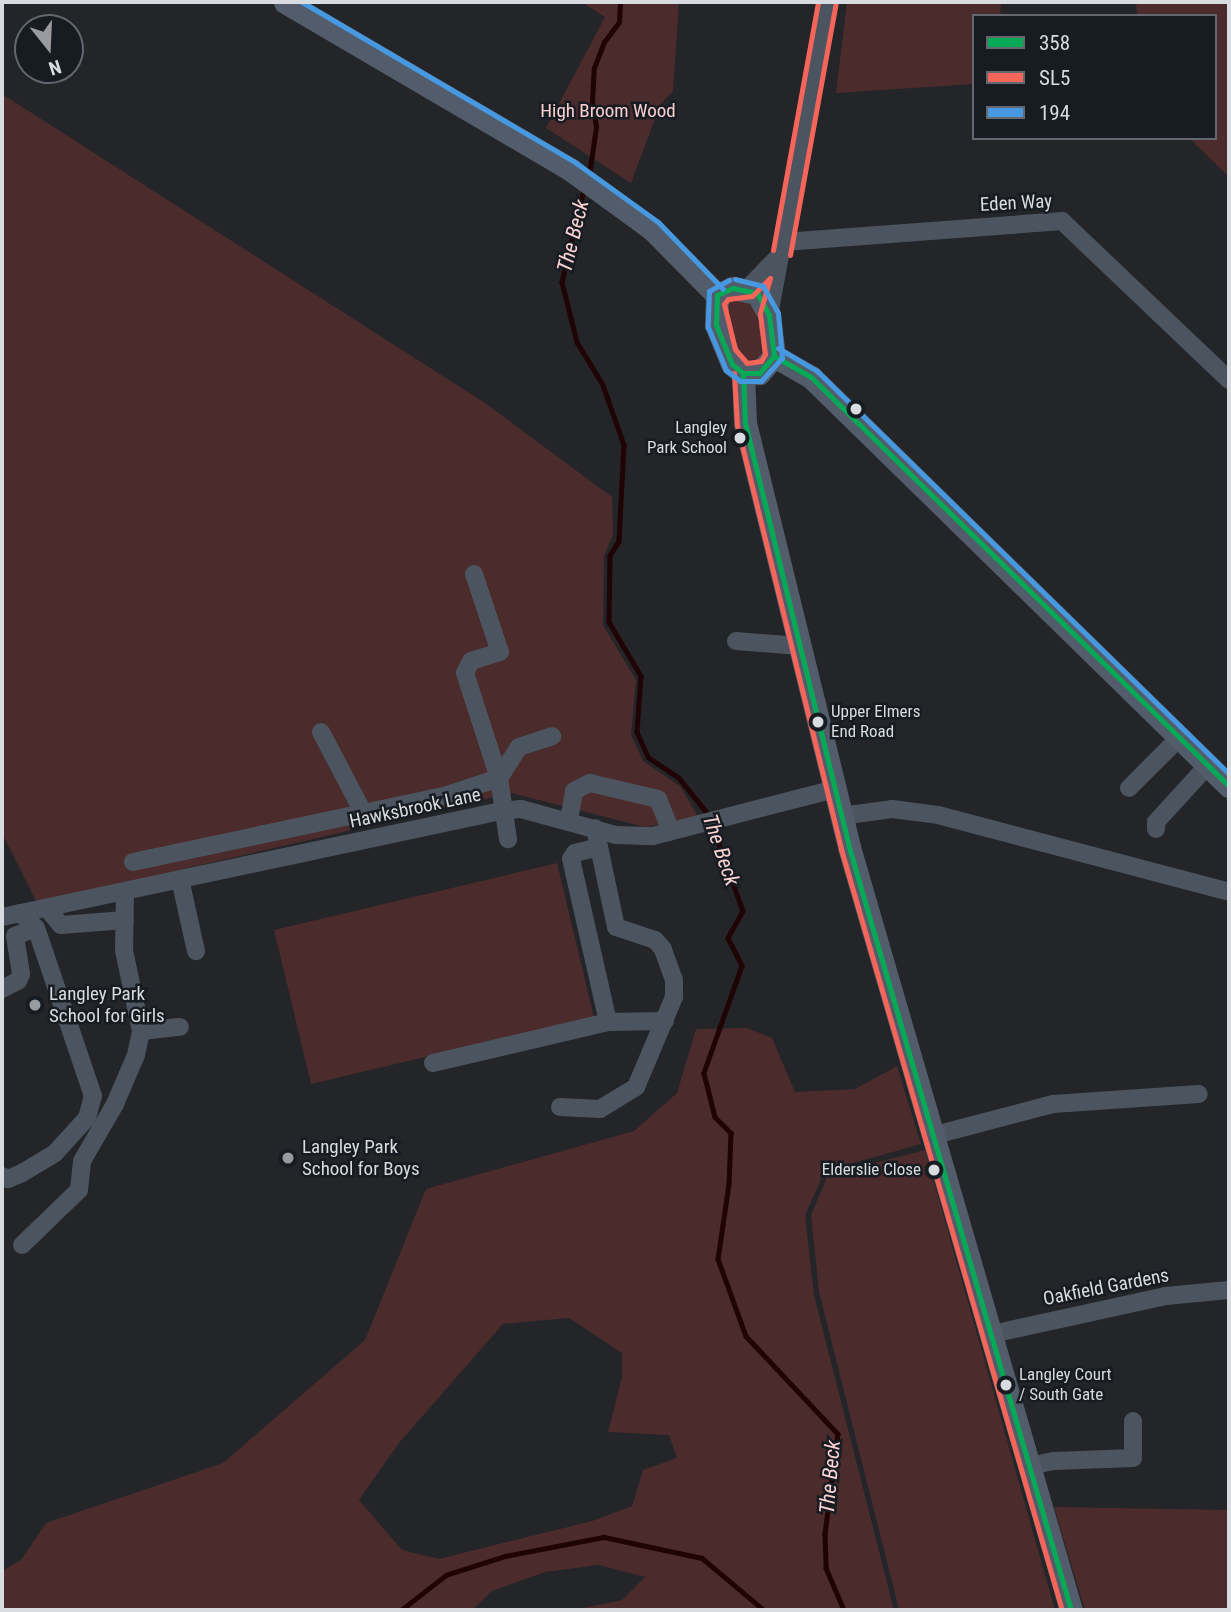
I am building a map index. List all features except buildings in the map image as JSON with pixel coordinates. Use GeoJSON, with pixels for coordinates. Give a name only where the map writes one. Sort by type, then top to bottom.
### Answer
{"type":"FeatureCollection","features":[{"type":"Feature","properties":{"kind":"main road"},"geometry":{"type":"LineString","coordinates":[[285,2],[571,170],[652,229],[717,295],[716,325],[732,364],[743,373],[745,424],[841,816],[1071,1610]]}},
{"type":"Feature","properties":{"kind":"main road"},"geometry":{"type":"LineString","coordinates":[[717,295],[748,288],[764,301],[769,315],[774,356],[766,369],[743,373]]}},
{"type":"Feature","properties":{"kind":"main road"},"geometry":{"type":"LineString","coordinates":[[774,356],[811,377],[1229,786]]}},
{"type":"Feature","properties":{"kind":"street"},"geometry":{"type":"LineString","coordinates":[[769,315],[827,2]]}},
{"type":"Feature","properties":{"kind":"street","name":"Eden Way"},"geometry":{"type":"LineString","coordinates":[[783,248],[1062,221],[1229,380]]}},
{"type":"Feature","properties":{"kind":"street"},"geometry":{"type":"LineString","coordinates":[[748,288],[783,248]]}},
{"type":"Feature","properties":{"kind":"street"},"geometry":{"type":"LineString","coordinates":[[474,574],[500,652],[471,661],[465,673],[499,778],[501,811],[508,839]]}},
{"type":"Feature","properties":{"kind":"street"},"geometry":{"type":"LineString","coordinates":[[736,640],[800,646]]}},
{"type":"Feature","properties":{"kind":"street"},"geometry":{"type":"LineString","coordinates":[[321,732],[364,814]]}},
{"type":"Feature","properties":{"kind":"street"},"geometry":{"type":"LineString","coordinates":[[133,862],[364,814],[499,778],[519,747],[552,736]]}},
{"type":"Feature","properties":{"kind":"street"},"geometry":{"type":"LineString","coordinates":[[1129,788],[1180,737]]}},
{"type":"Feature","properties":{"kind":"street"},"geometry":{"type":"LineString","coordinates":[[1156,829],[1156,822],[1208,765]]}},
{"type":"Feature","properties":{"kind":"street"},"geometry":{"type":"LineString","coordinates":[[569,820],[573,791],[590,783],[658,799],[671,832]]}},
{"type":"Feature","properties":{"kind":"street","name":"Hawksbrook Lane"},"geometry":{"type":"LineString","coordinates":[[2,917],[501,811],[521,809],[616,835],[671,832],[835,789]]}},
{"type":"Feature","properties":{"kind":"street"},"geometry":{"type":"LineString","coordinates":[[841,816],[884,809],[938,815],[1179,876],[1229,892]]}},
{"type":"Feature","properties":{"kind":"street"},"geometry":{"type":"LineString","coordinates":[[561,1107],[600,1109],[636,1087],[674,997],[668,962],[655,940],[616,927],[595,828]]}},
{"type":"Feature","properties":{"kind":"street"},"geometry":{"type":"LineString","coordinates":[[599,847],[572,855],[571,865],[608,1022]]}},
{"type":"Feature","properties":{"kind":"street"},"geometry":{"type":"LineString","coordinates":[[180,879],[196,951]]}},
{"type":"Feature","properties":{"kind":"street"},"geometry":{"type":"LineString","coordinates":[[22,1245],[79,1190],[82,1161],[115,1104],[141,1031],[126,961],[125,891]]}},
{"type":"Feature","properties":{"kind":"street"},"geometry":{"type":"LineString","coordinates":[[47,908],[61,925],[125,920]]}},
{"type":"Feature","properties":{"kind":"street"},"geometry":{"type":"LineString","coordinates":[[2,1176],[8,1179],[43,1162],[70,1138],[92,1107],[93,1096],[36,928],[20,914]]}},
{"type":"Feature","properties":{"kind":"street"},"geometry":{"type":"LineString","coordinates":[[2,989],[18,981],[21,974],[15,936],[36,928]]}},
{"type":"Feature","properties":{"kind":"street"},"geometry":{"type":"LineString","coordinates":[[433,1063],[608,1022],[665,1021]]}},
{"type":"Feature","properties":{"kind":"street"},"geometry":{"type":"LineString","coordinates":[[141,1031],[180,1027]]}},
{"type":"Feature","properties":{"kind":"street"},"geometry":{"type":"LineString","coordinates":[[935,1135],[1053,1104],[1199,1094]]}},
{"type":"Feature","properties":{"kind":"street","name":"Oakfield Gardens"},"geometry":{"type":"LineString","coordinates":[[992,1334],[1166,1296],[1229,1290]]}},
{"type":"Feature","properties":{"kind":"street"},"geometry":{"type":"LineString","coordinates":[[1030,1466],[1054,1461],[1133,1458],[1133,1421]]}},
{"type":"Feature","properties":{"kind":"green space","name":"High Broom Wood"},"geometry":{"type":"Polygon","coordinates":[[[581,2],[679,2],[673,91],[660,105],[631,183],[546,128],[605,17],[581,2]]]}},
{"type":"Feature","properties":{"kind":"green space"},"geometry":{"type":"Polygon","coordinates":[[[847,2],[1001,2],[1000,14],[972,14],[972,84],[836,93],[847,2]]]}},
{"type":"Feature","properties":{"kind":"green space"},"geometry":{"type":"Polygon","coordinates":[[[1136,2],[1229,2],[1229,177],[1191,140],[1217,140],[1217,14],[1137,14],[1136,2]]]}},
{"type":"Feature","properties":{"kind":"green space"},"geometry":{"type":"Polygon","coordinates":[[[2,94],[485,403],[612,497],[613,535],[604,556],[603,625],[636,680],[631,735],[643,761],[680,786],[699,818],[645,827],[511,793],[37,903],[2,833],[2,94]]]}},
{"type":"Feature","properties":{"kind":"green space"},"geometry":{"type":"Polygon","coordinates":[[[730,296],[750,302],[756,313],[764,344],[760,361],[747,365],[731,352],[724,300],[730,296]]]}},
{"type":"Feature","properties":{"kind":"green space"},"geometry":{"type":"Polygon","coordinates":[[[557,863],[594,1017],[311,1084],[274,930],[557,863]]]}},
{"type":"Feature","properties":{"kind":"green space"},"geometry":{"type":"Polygon","coordinates":[[[747,1028],[772,1038],[795,1092],[855,1089],[897,1066],[921,1144],[825,1171],[805,1215],[814,1295],[894,1610],[574,1610],[622,1600],[645,1577],[599,1565],[545,1572],[492,1591],[472,1610],[2,1610],[2,1571],[21,1560],[46,1523],[223,1463],[365,1340],[426,1189],[634,1131],[677,1093],[696,1029],[747,1028]],[[569,1318],[503,1324],[399,1443],[359,1500],[402,1550],[439,1559],[592,1521],[632,1506],[643,1470],[677,1458],[669,1435],[608,1432],[622,1377],[622,1353],[569,1318]]]}},
{"type":"Feature","properties":{"kind":"green space"},"geometry":{"type":"Polygon","coordinates":[[[925,1150],[1055,1610],[899,1610],[819,1292],[811,1215],[828,1175],[925,1150]]]}},
{"type":"Feature","properties":{"kind":"green space"},"geometry":{"type":"Polygon","coordinates":[[[1054,1507],[1229,1510],[1229,1610],[1085,1610],[1054,1507]]]}},
{"type":"Feature","properties":{"kind":"waterway","name":"The Beck"},"geometry":{"type":"LineString","coordinates":[[589,175],[596,127],[592,102],[594,68],[604,42],[619,22],[620,2]]}},
{"type":"Feature","properties":{"kind":"waterway","name":"The Beck"},"geometry":{"type":"LineString","coordinates":[[584,190],[562,282],[577,342],[603,385],[624,445],[619,541],[610,556],[609,622],[641,676],[637,732],[648,757],[679,778],[709,815]]}},
{"type":"Feature","properties":{"kind":"waterway","name":"The Beck"},"geometry":{"type":"LineString","coordinates":[[712,824],[743,911],[728,938],[742,966],[704,1073],[715,1117],[731,1133],[729,1184],[718,1259],[746,1336],[838,1434],[825,1534],[826,1568],[844,1610]]}},
{"type":"Feature","properties":{"kind":"waterway"},"geometry":{"type":"LineString","coordinates":[[401,1610],[446,1575],[505,1556],[604,1537],[702,1558],[764,1610]]}},
{"type":"Feature","properties":{"kind":"waterway"},"geometry":{"type":"LineString","coordinates":[[76,1610],[99,1610]]}},
{"type":"Feature","properties":{"kind":"transit line","name":"194"},"geometry":{"type":"LineString","coordinates":[[302,2],[576,163],[658,222],[723,289]]}},
{"type":"Feature","properties":{"kind":"transit line","name":"SL5"},"geometry":{"type":"LineString","coordinates":[[773,250],[818,2]]}},
{"type":"Feature","properties":{"kind":"transit line","name":"SL5"},"geometry":{"type":"LineString","coordinates":[[790,255],[836,3]]}},
{"type":"Feature","properties":{"kind":"transit line","name":"SL5"},"geometry":{"type":"LineString","coordinates":[[770,278],[760,314],[765,354],[761,361],[747,363],[735,349],[724,304],[728,299],[752,296],[770,278]]}},
{"type":"Feature","properties":{"kind":"transit line","name":"194"},"geometry":{"type":"LineString","coordinates":[[729,280],[709,291],[708,327],[726,370],[740,381],[761,381],[782,358],[778,313],[763,286],[735,279]]}},
{"type":"Feature","properties":{"kind":"transit line","name":"358"},"geometry":{"type":"LineString","coordinates":[[733,288],[757,293],[769,315],[774,356],[759,373],[743,373],[732,364],[716,325],[717,295],[733,288]]}},
{"type":"Feature","properties":{"kind":"transit line","name":"194"},"geometry":{"type":"LineString","coordinates":[[778,348],[817,371],[1229,774]]}},
{"type":"Feature","properties":{"kind":"transit line","name":"358"},"geometry":{"type":"LineString","coordinates":[[774,356],[811,377],[1229,786]]}},
{"type":"Feature","properties":{"kind":"transit line","name":"SL5"},"geometry":{"type":"LineString","coordinates":[[734,373],[737,425],[841,849],[1062,1610]]}},
{"type":"Feature","properties":{"kind":"transit line","name":"358"},"geometry":{"type":"LineString","coordinates":[[743,373],[745,423],[849,847],[1071,1610]]}},
{"type":"Feature","properties":{"kind":"place","name":"Langley Park School"},"geometry":{"type":"Point","coordinates":[740,438]}},
{"type":"Feature","properties":{"kind":"place","name":"Upper Elmers End Road"},"geometry":{"type":"Point","coordinates":[818,722]}},
{"type":"Feature","properties":{"kind":"place","name":"Langley Park School for Girls"},"geometry":{"type":"Point","coordinates":[35,1005]}},
{"type":"Feature","properties":{"kind":"place","name":"Langley Park School for Boys"},"geometry":{"type":"Point","coordinates":[288,1158]}},
{"type":"Feature","properties":{"kind":"place","name":"Elderslie Close"},"geometry":{"type":"Point","coordinates":[934,1170]}},
{"type":"Feature","properties":{"kind":"place","name":"Langley Court / South Gate"},"geometry":{"type":"Point","coordinates":[1006,1385]}}]}
